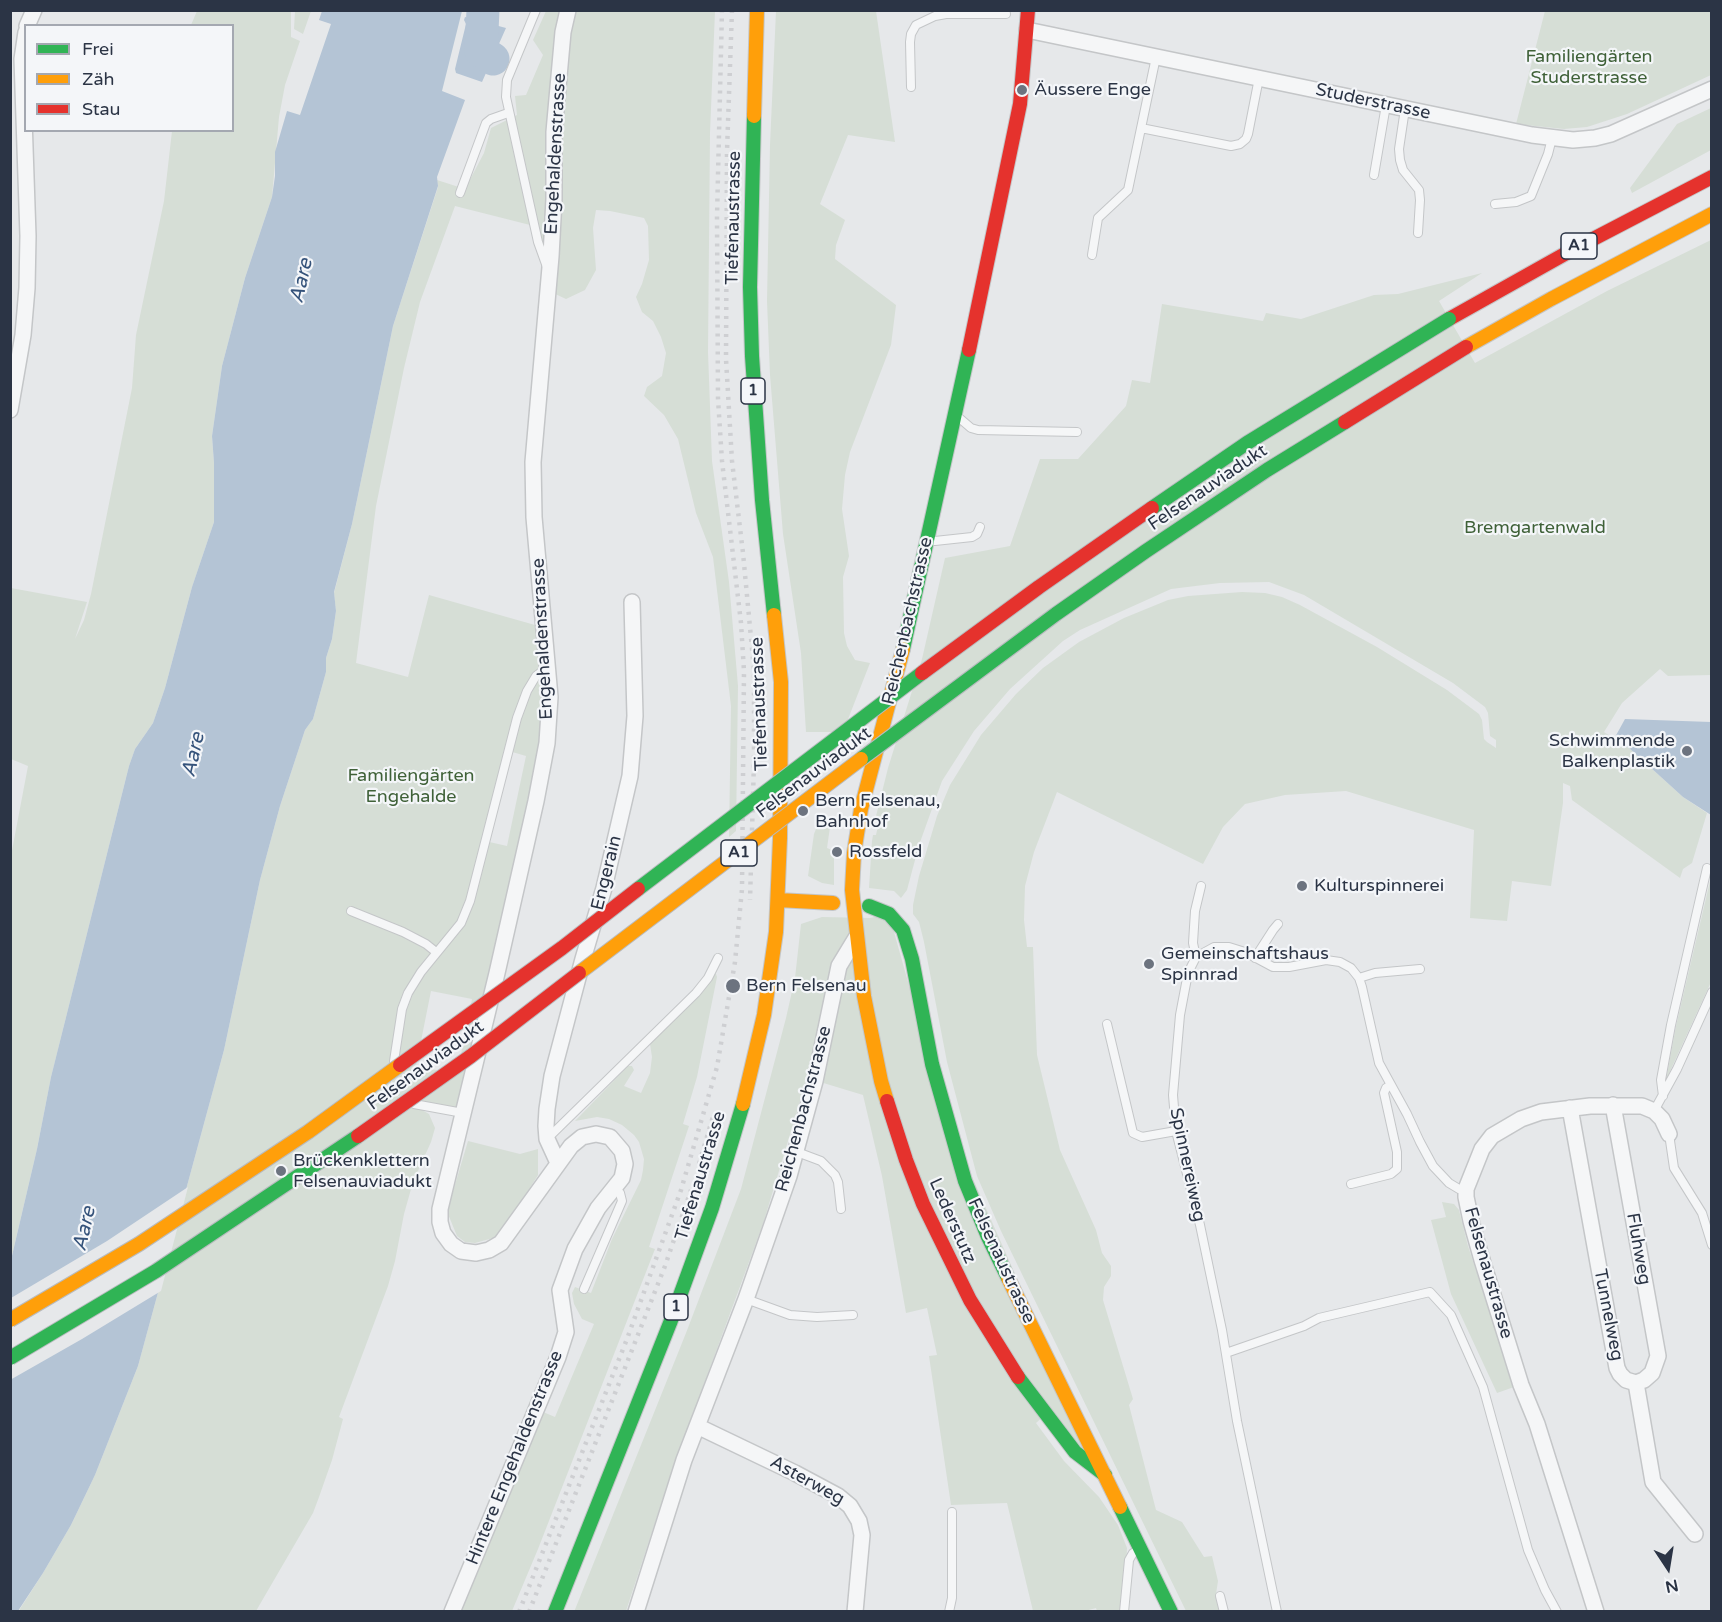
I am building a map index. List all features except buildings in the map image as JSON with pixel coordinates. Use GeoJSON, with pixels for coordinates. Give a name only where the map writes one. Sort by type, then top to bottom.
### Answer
{"type":"FeatureCollection","features":[{"type":"Feature","properties":{"kind":"main road","name":"Tiefenaustrasse"},"geometry":{"type":"LineString","coordinates":[[555,1611],[698,1248],[728,1159],[768,992],[778,900],[781,682],[762,500],[752,356],[750,287],[757,10]]}},
{"type":"Feature","properties":{"kind":"main road","name":"Reichenbachstrasse"},"geometry":{"type":"LineString","coordinates":[[856,938],[852,872],[858,828],[913,609],[1017,126],[1022,90],[1018,16]]}},
{"type":"Feature","properties":{"kind":"main road","name":"Felsenauviadukt"},"geometry":{"type":"LineString","coordinates":[[10,1320],[147,1239],[308,1132],[552,955],[872,710],[1107,539],[1247,443],[1449,319],[1572,250],[1712,177]]}},
{"type":"Feature","properties":{"kind":"main road","name":"Felsenauviadukt"},"geometry":{"type":"LineString","coordinates":[[10,1358],[164,1267],[337,1152],[490,1042],[883,742],[1074,602],[1257,476],[1466,347],[1551,298],[1712,214]]}},
{"type":"Feature","properties":{"kind":"main road"},"geometry":{"type":"LineString","coordinates":[[778,900],[833,903]]}},
{"type":"Feature","properties":{"kind":"main road","name":"Felsenaustrasse"},"geometry":{"type":"LineString","coordinates":[[869,906],[889,914],[903,930],[912,959],[932,1064],[965,1181],[988,1237],[1140,1549],[1160,1599],[1171,1611]]}},
{"type":"Feature","properties":{"kind":"main road","name":"Lederstutz"},"geometry":{"type":"LineString","coordinates":[[856,938],[864,996],[881,1081],[906,1160],[945,1253],[983,1323],[1015,1374],[1075,1452],[1105,1475]]}},
{"type":"Feature","properties":{"kind":"street"},"geometry":{"type":"LineString","coordinates":[[28,24],[34,10]]}},
{"type":"Feature","properties":{"kind":"street","name":"Engehaldenstrasse"},"geometry":{"type":"LineString","coordinates":[[558,1163],[501,1243],[489,1250],[476,1253],[461,1251],[451,1244],[443,1233],[440,1209],[536,801],[547,744],[550,697],[532,479],[550,274],[554,199],[554,132],[563,32],[568,10]]}},
{"type":"Feature","properties":{"kind":"street","name":"Studerstrasse"},"geometry":{"type":"LineString","coordinates":[[1018,16],[1156,57],[1552,138],[1573,140],[1611,134],[1712,89]]}},
{"type":"Feature","properties":{"kind":"street"},"geometry":{"type":"LineString","coordinates":[[10,410],[24,335],[27,288],[28,225],[16,62],[24,38]]}},
{"type":"Feature","properties":{"kind":"street","name":"Engerain"},"geometry":{"type":"LineString","coordinates":[[558,1163],[547,1138],[546,1108],[552,1076],[604,888],[630,776],[635,716],[632,602]]}},
{"type":"Feature","properties":{"kind":"street","name":"Reichenbachstrasse"},"geometry":{"type":"LineString","coordinates":[[636,1611],[668,1507],[746,1299],[796,1152],[815,1081],[839,966],[856,938]]}},
{"type":"Feature","properties":{"kind":"street","name":"Felsenaustrasse"},"geometry":{"type":"LineString","coordinates":[[1596,1611],[1482,1260],[1471,1221],[1466,1189],[1482,1149],[1498,1131],[1530,1115],[1570,1108],[1612,1105],[1642,1106],[1654,1111]]}},
{"type":"Feature","properties":{"kind":"street","name":"Fluhweg"},"geometry":{"type":"LineString","coordinates":[[1612,1105],[1658,1356],[1652,1373],[1636,1383]]}},
{"type":"Feature","properties":{"kind":"street","name":"Tunnelweg"},"geometry":{"type":"LineString","coordinates":[[1570,1108],[1617,1368],[1626,1380],[1636,1383],[1653,1482],[1695,1534]]}},
{"type":"Feature","properties":{"kind":"street"},"geometry":{"type":"LineString","coordinates":[[1654,1111],[1662,1119],[1669,1134]]}},
{"type":"Feature","properties":{"kind":"street","name":"Hintere Engehaldenstrasse"},"geometry":{"type":"LineString","coordinates":[[452,1611],[558,1357],[566,1332],[560,1290],[576,1249],[598,1208],[615,1188],[624,1172],[624,1158],[619,1146],[610,1137],[596,1134],[582,1137],[571,1146],[558,1163]]}},
{"type":"Feature","properties":{"kind":"street","name":"Asterweg"},"geometry":{"type":"LineString","coordinates":[[697,1426],[795,1473],[838,1496],[850,1506],[859,1521],[861,1535],[855,1611]]}},
{"type":"Feature","properties":{"kind":"lane"},"geometry":{"type":"LineString","coordinates":[[536,10],[507,80],[506,97],[538,242],[550,274]]}},
{"type":"Feature","properties":{"kind":"lane"},"geometry":{"type":"LineString","coordinates":[[911,87],[910,42],[916,25],[935,16],[946,14],[1018,16]]}},
{"type":"Feature","properties":{"kind":"lane"},"geometry":{"type":"LineString","coordinates":[[1092,255],[1098,218],[1128,190],[1137,137],[1141,128],[1156,57]]}},
{"type":"Feature","properties":{"kind":"lane"},"geometry":{"type":"LineString","coordinates":[[1141,128],[1231,146],[1240,144],[1248,134],[1259,78]]}},
{"type":"Feature","properties":{"kind":"lane"},"geometry":{"type":"LineString","coordinates":[[1374,175],[1386,105]]}},
{"type":"Feature","properties":{"kind":"lane"},"geometry":{"type":"LineString","coordinates":[[1405,109],[1399,149],[1400,160],[1403,170],[1419,190],[1418,233]]}},
{"type":"Feature","properties":{"kind":"lane"},"geometry":{"type":"LineString","coordinates":[[460,193],[486,123],[491,118],[508,113]]}},
{"type":"Feature","properties":{"kind":"lane"},"geometry":{"type":"LineString","coordinates":[[1495,204],[1516,202],[1531,196],[1552,138]]}},
{"type":"Feature","properties":{"kind":"lane"},"geometry":{"type":"LineString","coordinates":[[954,413],[967,425],[978,430],[1077,432]]}},
{"type":"Feature","properties":{"kind":"lane"},"geometry":{"type":"LineString","coordinates":[[927,539],[935,541],[972,537],[978,534],[980,528]]}},
{"type":"Feature","properties":{"kind":"lane"},"geometry":{"type":"LineString","coordinates":[[391,1082],[402,1010],[421,972],[461,922],[470,901],[517,718],[527,691],[536,676],[548,672]]}},
{"type":"Feature","properties":{"kind":"lane"},"geometry":{"type":"LineString","coordinates":[[1663,1096],[1660,1080],[1707,868]]}},
{"type":"Feature","properties":{"kind":"lane"},"geometry":{"type":"LineString","coordinates":[[1201,886],[1195,911],[1193,943],[1196,957],[1208,949],[1221,946],[1238,949],[1267,965],[1279,968],[1318,961],[1334,961],[1346,965],[1359,978],[1379,1063],[1433,1166],[1449,1183],[1460,1189],[1466,1189]]}},
{"type":"Feature","properties":{"kind":"lane"},"geometry":{"type":"LineString","coordinates":[[351,911],[403,932],[436,952]]}},
{"type":"Feature","properties":{"kind":"lane"},"geometry":{"type":"LineString","coordinates":[[1255,958],[1278,924]]}},
{"type":"Feature","properties":{"kind":"lane","name":"Spinnereiweg"},"geometry":{"type":"LineString","coordinates":[[1196,957],[1188,973],[1181,1006],[1173,1095],[1176,1131],[1200,1225],[1226,1353],[1237,1422],[1277,1611]]}},
{"type":"Feature","properties":{"kind":"lane"},"geometry":{"type":"LineString","coordinates":[[547,1138],[696,993],[708,978],[718,958]]}},
{"type":"Feature","properties":{"kind":"lane"},"geometry":{"type":"LineString","coordinates":[[1359,978],[1375,973],[1420,969]]}},
{"type":"Feature","properties":{"kind":"lane"},"geometry":{"type":"LineString","coordinates":[[1654,1111],[1712,992]]}},
{"type":"Feature","properties":{"kind":"lane"},"geometry":{"type":"LineString","coordinates":[[1107,1024],[1133,1133],[1142,1137],[1176,1131]]}},
{"type":"Feature","properties":{"kind":"lane"},"geometry":{"type":"LineString","coordinates":[[1352,1184],[1391,1174],[1397,1169],[1397,1152],[1384,1092],[1391,1085]]}},
{"type":"Feature","properties":{"kind":"lane"},"geometry":{"type":"LineString","coordinates":[[397,1096],[412,1104],[463,1113]]}},
{"type":"Feature","properties":{"kind":"lane"},"geometry":{"type":"LineString","coordinates":[[1669,1134],[1674,1168],[1702,1214],[1712,1245]]}},
{"type":"Feature","properties":{"kind":"lane"},"geometry":{"type":"LineString","coordinates":[[796,1152],[821,1161],[835,1175],[841,1209]]}},
{"type":"Feature","properties":{"kind":"lane"},"geometry":{"type":"LineString","coordinates":[[584,1288],[622,1201],[620,1192],[615,1188]]}},
{"type":"Feature","properties":{"kind":"lane"},"geometry":{"type":"LineString","coordinates":[[1226,1353],[1304,1326],[1319,1318],[1430,1292],[1451,1315],[1483,1387],[1527,1550],[1557,1611]]}},
{"type":"Feature","properties":{"kind":"lane"},"geometry":{"type":"LineString","coordinates":[[746,1299],[790,1315],[817,1317],[853,1315]]}},
{"type":"Feature","properties":{"kind":"lane"},"geometry":{"type":"LineString","coordinates":[[949,1611],[952,1598],[952,1512]]}},
{"type":"Feature","properties":{"kind":"lane"},"geometry":{"type":"LineString","coordinates":[[1124,1611],[1129,1560],[1133,1553],[1140,1549]]}},
{"type":"Feature","properties":{"kind":"lane"},"geometry":{"type":"LineString","coordinates":[[1220,1596],[1224,1611]]}},
{"type":"Feature","properties":{"kind":"green space"},"geometry":{"type":"Polygon","coordinates":[[[197,11],[291,11],[291,37],[300,41],[285,85],[279,117],[272,197],[245,278],[222,366],[212,436],[214,522],[192,587],[165,688],[153,723],[135,749],[129,766],[51,1077],[11,1260],[10,861],[28,766],[11,759],[11,588],[87,602],[75,639],[84,620],[91,594],[132,388],[136,335],[164,201],[172,132],[234,132],[234,24],[191,24],[197,11]]]}},
{"type":"Feature","properties":{"kind":"green space"},"geometry":{"type":"Polygon","coordinates":[[[295,11],[311,11],[303,34],[294,29],[295,11]]]}},
{"type":"Feature","properties":{"kind":"green space","name":"Familiengärten Engehalde"},"geometry":{"type":"Polygon","coordinates":[[[546,11],[567,11],[555,125],[568,11],[715,11],[710,133],[708,352],[712,461],[729,582],[738,686],[736,831],[729,837],[731,706],[713,557],[696,513],[678,439],[664,415],[644,396],[647,387],[662,376],[666,353],[653,321],[642,312],[636,297],[649,260],[648,226],[644,218],[596,210],[593,228],[596,270],[585,290],[566,299],[551,292],[555,199],[554,142],[552,247],[541,246],[534,226],[455,206],[420,302],[404,368],[376,506],[356,663],[408,677],[429,595],[535,625],[545,625],[548,671],[546,672],[548,672],[550,697],[546,743],[536,801],[466,1112],[412,1103],[398,1096],[392,1082],[403,1010],[421,972],[437,951],[420,972],[408,993],[402,1009],[391,1082],[397,1096],[429,1114],[435,1128],[413,1182],[388,1286],[339,1417],[343,1419],[319,1497],[313,1513],[256,1611],[18,1612],[71,1525],[95,1475],[138,1366],[224,1050],[260,880],[280,806],[305,730],[313,719],[326,672],[326,658],[332,639],[336,611],[334,593],[352,524],[393,326],[438,187],[437,180],[465,189],[484,153],[491,128],[517,115],[515,96],[526,95],[543,55],[533,40],[546,11]],[[533,682],[516,718],[469,901],[461,922],[443,945],[462,923],[470,901],[485,841],[507,846],[526,756],[509,751],[518,718],[533,682]],[[431,991],[416,1066],[457,1074],[472,999],[431,991]]]}},
{"type":"Feature","properties":{"kind":"green space"},"geometry":{"type":"Polygon","coordinates":[[[776,11],[876,11],[895,142],[848,135],[820,204],[845,220],[836,245],[835,259],[896,305],[891,345],[850,452],[845,475],[842,509],[849,556],[843,577],[844,633],[847,646],[855,660],[870,663],[843,732],[806,732],[801,653],[783,534],[770,375],[767,301],[770,145],[776,11]]]}},
{"type":"Feature","properties":{"kind":"green space","name":"Familiengärten Studerstrasse"},"geometry":{"type":"Polygon","coordinates":[[[1545,11],[1711,11],[1711,75],[1627,114],[1587,127],[1564,129],[1516,124],[1545,11]]]}},
{"type":"Feature","properties":{"kind":"green space"},"geometry":{"type":"Polygon","coordinates":[[[1711,108],[1711,150],[1632,193],[1630,188],[1677,124],[1711,108]]]}},
{"type":"Feature","properties":{"kind":"green space","name":"Bremgartenwald"},"geometry":{"type":"Polygon","coordinates":[[[1711,240],[1711,675],[1668,676],[1660,669],[1622,703],[1604,732],[1629,748],[1683,797],[1707,813],[1692,863],[1683,869],[1680,878],[1572,800],[1570,786],[1563,783],[1563,803],[1551,886],[1512,881],[1507,921],[1470,918],[1474,830],[1346,791],[1285,795],[1245,804],[1223,827],[1203,864],[1057,792],[1034,852],[1025,886],[1024,920],[1027,947],[1033,947],[1037,1055],[1060,1150],[1096,1230],[1102,1253],[1111,1266],[1111,1276],[1104,1287],[1103,1300],[1133,1399],[1129,1405],[1156,1510],[1182,1522],[1204,1557],[1212,1556],[1218,1581],[1216,1594],[1219,1611],[1186,1611],[1001,1231],[977,1176],[947,1062],[924,942],[919,922],[913,914],[919,876],[937,816],[950,785],[981,735],[1016,694],[1043,668],[1079,642],[1124,618],[1168,600],[1188,596],[1242,592],[1265,593],[1300,605],[1377,647],[1447,690],[1479,714],[1484,739],[1496,748],[1496,740],[1490,736],[1488,713],[1485,707],[1453,683],[1304,595],[1269,582],[1220,583],[1171,589],[1080,630],[1063,641],[1010,689],[974,731],[942,781],[919,845],[907,890],[901,898],[894,891],[869,888],[872,841],[873,835],[876,835],[880,817],[876,816],[888,768],[922,659],[945,558],[1010,546],[1040,459],[1078,459],[1126,406],[1132,380],[1150,383],[1162,304],[1263,321],[1266,313],[1301,319],[1374,295],[1398,294],[1482,273],[1439,301],[1475,363],[1607,291],[1711,240]]]}},
{"type":"Feature","properties":{"kind":"green space"},"geometry":{"type":"Polygon","coordinates":[[[826,814],[830,827],[827,848],[834,851],[834,885],[822,883],[808,876],[814,834],[821,816],[826,814]]]}},
{"type":"Feature","properties":{"kind":"green space"},"geometry":{"type":"Polygon","coordinates":[[[1711,877],[1711,982],[1666,1080],[1676,1026],[1711,877]]]}},
{"type":"Feature","properties":{"kind":"green space"},"geometry":{"type":"Polygon","coordinates":[[[889,914],[946,1118],[1104,1475],[1045,1415],[1036,1423],[1064,1461],[1099,1497],[1118,1525],[1127,1548],[1124,1611],[1097,1611],[1096,1608],[1085,1611],[1033,1611],[1007,1503],[951,1505],[929,1356],[937,1355],[927,1308],[906,1313],[882,1176],[863,1095],[807,1078],[763,1224],[672,1471],[626,1611],[574,1612],[741,1189],[786,1018],[795,978],[801,924],[822,917],[870,918],[889,914]]]}},
{"type":"Feature","properties":{"kind":"green space"},"geometry":{"type":"Polygon","coordinates":[[[713,974],[717,977],[697,1077],[683,1124],[689,1126],[649,1247],[655,1249],[538,1549],[512,1611],[452,1612],[536,1409],[555,1417],[594,1324],[582,1319],[574,1304],[572,1293],[575,1287],[591,1293],[612,1239],[641,1180],[644,1159],[639,1142],[634,1135],[622,1125],[609,1119],[597,1117],[575,1121],[628,1066],[632,1066],[634,1070],[624,1086],[641,1093],[650,1073],[652,1057],[650,1044],[703,991],[713,974]]]}},
{"type":"Feature","properties":{"kind":"green space"},"geometry":{"type":"Polygon","coordinates":[[[468,1141],[520,1154],[538,1149],[538,1175],[503,1231],[493,1238],[475,1243],[465,1242],[457,1236],[448,1214],[468,1141]]]}},
{"type":"Feature","properties":{"kind":"green space"},"geometry":{"type":"Polygon","coordinates":[[[1442,1202],[1454,1204],[1459,1210],[1468,1246],[1514,1387],[1497,1393],[1451,1294],[1431,1220],[1446,1217],[1442,1202]]]}},
{"type":"Feature","properties":{"kind":"water","name":"Aare"},"geometry":{"type":"Polygon","coordinates":[[[322,11],[462,11],[442,91],[465,100],[437,177],[438,186],[393,326],[352,524],[334,592],[336,611],[332,639],[326,658],[326,672],[313,719],[305,730],[280,806],[260,880],[224,1050],[138,1366],[95,1475],[71,1525],[18,1611],[11,1612],[11,1260],[51,1077],[129,766],[135,749],[153,723],[165,688],[192,587],[214,522],[212,436],[222,366],[245,278],[272,197],[275,152],[287,111],[300,115],[331,24],[319,20],[322,11]]]}},
{"type":"Feature","properties":{"kind":"water"},"geometry":{"type":"Polygon","coordinates":[[[465,17],[506,28],[482,82],[456,73],[466,24],[465,17]]]}},
{"type":"Feature","properties":{"kind":"water"},"geometry":{"type":"Polygon","coordinates":[[[1625,719],[1711,722],[1711,815],[1683,797],[1629,748],[1614,739],[1625,719]]]}},
{"type":"Feature","properties":{"kind":"pier"},"geometry":{"type":"Polygon","coordinates":[[[188,1187],[161,1291],[10,1380],[11,1298],[107,1241],[188,1187]]]}},
{"type":"Feature","properties":{"kind":"waterway"},"geometry":{"type":"LineString","coordinates":[[483,10],[481,51],[493,59]]}},
{"type":"Feature","properties":{"kind":"railway"},"geometry":{"type":"LineString","coordinates":[[519,1612],[627,1339],[681,1190],[717,1067],[735,962],[742,889],[744,671],[741,623],[722,461],[718,399],[717,217],[722,10]]}},
{"type":"Feature","properties":{"kind":"railway"},"geometry":{"type":"LineString","coordinates":[[732,10],[727,151],[726,359],[732,461],[754,670],[750,900]]}},
{"type":"Feature","properties":{"kind":"railway"},"geometry":{"type":"LineString","coordinates":[[699,1164],[714,1113]]}},
{"type":"Feature","properties":{"kind":"railway"},"geometry":{"type":"LineString","coordinates":[[529,1612],[665,1266],[691,1190]]}},
{"type":"Feature","properties":{"kind":"traffic: fast"},"geometry":{"type":"LineString","coordinates":[[754,116],[750,287],[752,356],[762,500],[774,615]]}},
{"type":"Feature","properties":{"kind":"traffic: fast"},"geometry":{"type":"LineString","coordinates":[[1152,508],[1247,443],[1449,319]]}},
{"type":"Feature","properties":{"kind":"traffic: fast"},"geometry":{"type":"LineString","coordinates":[[903,649],[969,350]]}},
{"type":"Feature","properties":{"kind":"traffic: fast"},"geometry":{"type":"LineString","coordinates":[[861,759],[1056,614],[1146,551],[1267,470],[1345,422]]}},
{"type":"Feature","properties":{"kind":"traffic: fast"},"geometry":{"type":"LineString","coordinates":[[638,889],[922,673]]}},
{"type":"Feature","properties":{"kind":"traffic: fast"},"geometry":{"type":"LineString","coordinates":[[869,906],[889,914],[903,930],[912,959],[932,1064],[965,1181],[1008,1278]]}},
{"type":"Feature","properties":{"kind":"traffic: fast"},"geometry":{"type":"LineString","coordinates":[[555,1612],[670,1323],[712,1208],[743,1104]]}},
{"type":"Feature","properties":{"kind":"traffic: fast"},"geometry":{"type":"LineString","coordinates":[[10,1358],[156,1271],[358,1136]]}},
{"type":"Feature","properties":{"kind":"traffic: fast"},"geometry":{"type":"LineString","coordinates":[[1018,1377],[1075,1452],[1105,1475]]}},
{"type":"Feature","properties":{"kind":"traffic: fast"},"geometry":{"type":"LineString","coordinates":[[1120,1507],[1171,1612]]}},
{"type":"Feature","properties":{"kind":"traffic: slow"},"geometry":{"type":"LineString","coordinates":[[754,116],[757,10]]}},
{"type":"Feature","properties":{"kind":"traffic: slow"},"geometry":{"type":"LineString","coordinates":[[1466,347],[1712,214]]}},
{"type":"Feature","properties":{"kind":"traffic: slow"},"geometry":{"type":"LineString","coordinates":[[743,1104],[764,1015],[776,932],[780,838],[781,682],[774,615]]}},
{"type":"Feature","properties":{"kind":"traffic: slow"},"geometry":{"type":"LineString","coordinates":[[887,1101],[864,996],[852,890],[854,853],[861,809],[903,649]]}},
{"type":"Feature","properties":{"kind":"traffic: slow"},"geometry":{"type":"LineString","coordinates":[[579,973],[861,759]]}},
{"type":"Feature","properties":{"kind":"traffic: slow"},"geometry":{"type":"LineString","coordinates":[[778,900],[833,903]]}},
{"type":"Feature","properties":{"kind":"traffic: slow"},"geometry":{"type":"LineString","coordinates":[[10,1320],[139,1244],[308,1132],[400,1065]]}},
{"type":"Feature","properties":{"kind":"traffic: slow"},"geometry":{"type":"LineString","coordinates":[[1008,1278],[1120,1507]]}},
{"type":"Feature","properties":{"kind":"traffic: jam"},"geometry":{"type":"LineString","coordinates":[[969,350],[1020,104],[1028,10]]}},
{"type":"Feature","properties":{"kind":"traffic: jam"},"geometry":{"type":"LineString","coordinates":[[1449,319],[1572,250],[1712,177]]}},
{"type":"Feature","properties":{"kind":"traffic: jam"},"geometry":{"type":"LineString","coordinates":[[1345,422],[1466,347]]}},
{"type":"Feature","properties":{"kind":"traffic: jam"},"geometry":{"type":"LineString","coordinates":[[922,673],[1152,508]]}},
{"type":"Feature","properties":{"kind":"traffic: jam"},"geometry":{"type":"LineString","coordinates":[[400,1065],[562,948],[638,889]]}},
{"type":"Feature","properties":{"kind":"traffic: jam"},"geometry":{"type":"LineString","coordinates":[[358,1136],[471,1056],[579,973]]}},
{"type":"Feature","properties":{"kind":"traffic: jam"},"geometry":{"type":"LineString","coordinates":[[887,1101],[923,1204],[970,1300],[1018,1377]]}},
{"type":"Feature","properties":{"kind":"place","name":"Äussere Enge"},"geometry":{"type":"Point","coordinates":[1022,90]}},
{"type":"Feature","properties":{"kind":"place","name":"Schwimmende Balkenplastik"},"geometry":{"type":"Point","coordinates":[1687,751]}},
{"type":"Feature","properties":{"kind":"place","name":"Bern Felsenau, Bahnhof"},"geometry":{"type":"Point","coordinates":[803,811]}},
{"type":"Feature","properties":{"kind":"place","name":"Rossfeld"},"geometry":{"type":"Point","coordinates":[837,852]}},
{"type":"Feature","properties":{"kind":"place","name":"Kulturspinnerei"},"geometry":{"type":"Point","coordinates":[1302,886]}},
{"type":"Feature","properties":{"kind":"place","name":"Gemeinschaftshaus Spinnrad"},"geometry":{"type":"Point","coordinates":[1149,964]}},
{"type":"Feature","properties":{"kind":"place","name":"Bern Felsenau"},"geometry":{"type":"Point","coordinates":[733,986]}},
{"type":"Feature","properties":{"kind":"place","name":"Brückenklettern Felsenauviadukt"},"geometry":{"type":"Point","coordinates":[281,1171]}}]}
